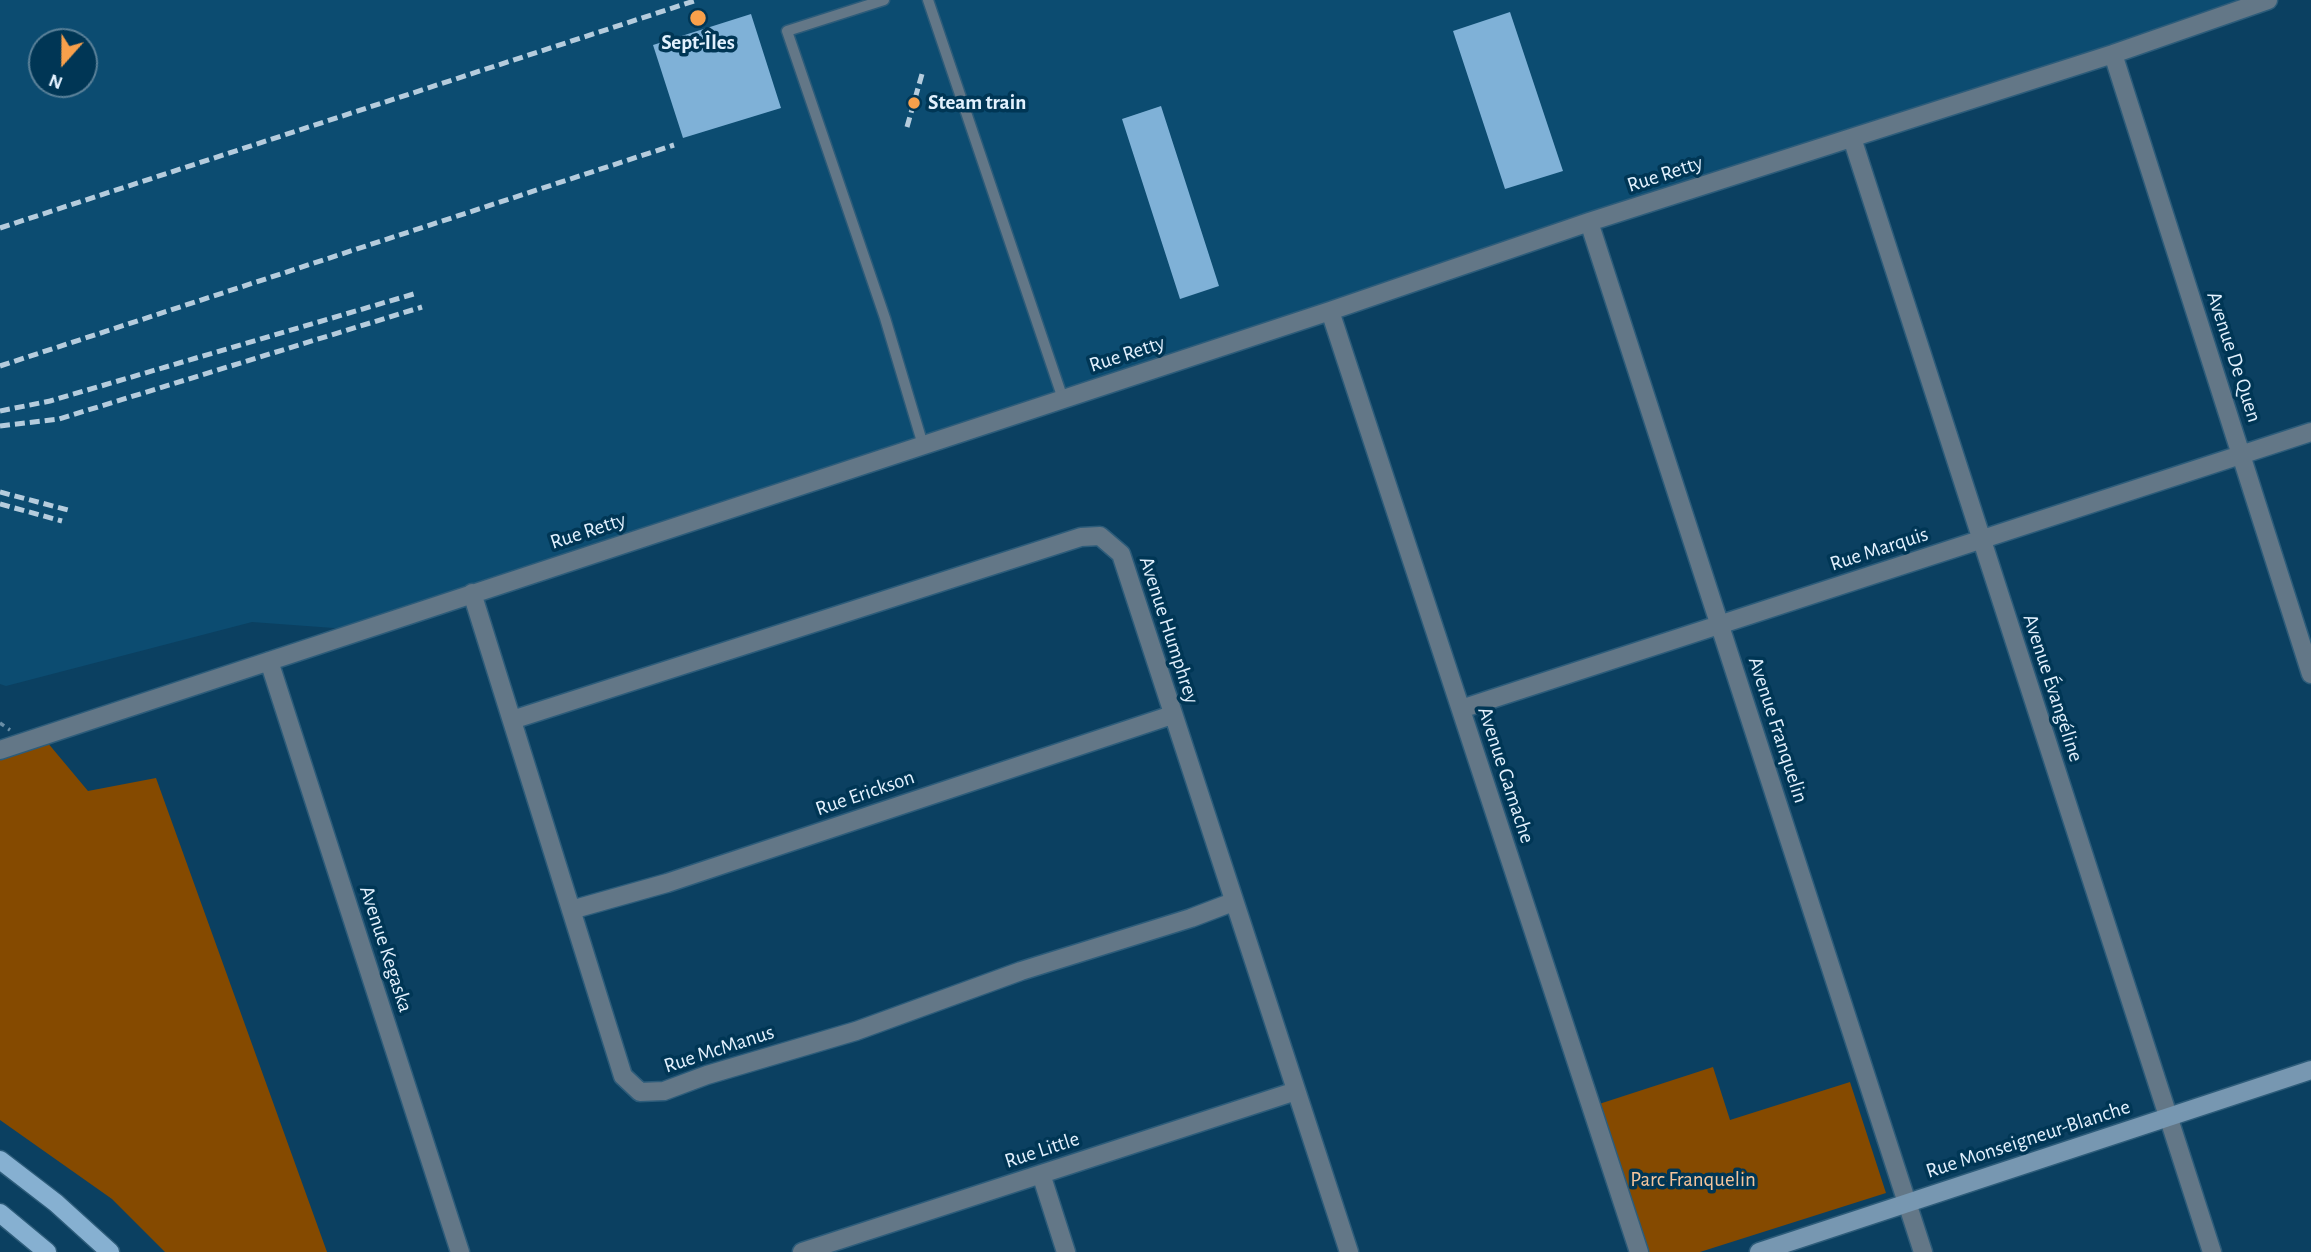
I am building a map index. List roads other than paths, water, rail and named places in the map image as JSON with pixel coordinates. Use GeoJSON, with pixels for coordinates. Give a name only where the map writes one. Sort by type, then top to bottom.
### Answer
{"type":"FeatureCollection","features":[{"type":"Feature","properties":{"kind":"main road"},"geometry":{"type":"LineString","coordinates":[[0,1160],[56,1203],[110,1252]]}},
{"type":"Feature","properties":{"kind":"main road"},"geometry":{"type":"LineString","coordinates":[[0,1213],[47,1252]]}},
{"type":"Feature","properties":{"kind":"street","name":"Rue Retty"},"geometry":{"type":"LineString","coordinates":[[0,750],[1330,311],[1589,222],[2113,54],[2268,0]]}},
{"type":"Feature","properties":{"kind":"street","name":"Avenue De Quen"},"geometry":{"type":"LineString","coordinates":[[2113,54],[2311,674]]}},
{"type":"Feature","properties":{"kind":"street","name":"Avenue Évangéline"},"geometry":{"type":"LineString","coordinates":[[1853,138],[2212,1252]]}},
{"type":"Feature","properties":{"kind":"street","name":"Avenue Franquelin"},"geometry":{"type":"LineString","coordinates":[[1589,222],[1923,1252]]}},
{"type":"Feature","properties":{"kind":"street","name":"Avenue Gamache"},"geometry":{"type":"LineString","coordinates":[[1330,311],[1639,1252]]}},
{"type":"Feature","properties":{"kind":"street","name":"Rue Marquis"},"geometry":{"type":"LineString","coordinates":[[1461,709],[2311,432]]}},
{"type":"Feature","properties":{"kind":"street","name":"Avenue Humphrey"},"geometry":{"type":"LineString","coordinates":[[512,720],[1082,537],[1100,536],[1121,554],[1349,1252]]}},
{"type":"Feature","properties":{"kind":"street","name":"Rue McManus"},"geometry":{"type":"LineString","coordinates":[[472,593],[623,1076],[640,1093],[664,1091],[707,1075],[856,1031],[1021,971],[1192,918],[1233,902]]}},
{"type":"Feature","properties":{"kind":"street","name":"Avenue Kegaska"},"geometry":{"type":"LineString","coordinates":[[269,661],[460,1252]]}},
{"type":"Feature","properties":{"kind":"street","name":"Rue Erickson"},"geometry":{"type":"LineString","coordinates":[[571,910],[667,883],[1172,715]]}},
{"type":"Feature","properties":{"kind":"street","name":"Rue Monseigneur-Blanche"},"geometry":{"type":"LineString","coordinates":[[1759,1252],[2311,1070]]}},
{"type":"Feature","properties":{"kind":"street","name":"Rue Little"},"geometry":{"type":"LineString","coordinates":[[802,1252],[1296,1091]]}},
{"type":"Feature","properties":{"kind":"street"},"geometry":{"type":"LineString","coordinates":[[1041,1174],[1066,1252]]}},
{"type":"Feature","properties":{"kind":"lane"},"geometry":{"type":"LineString","coordinates":[[884,0],[788,31],[885,318],[923,445]]}},
{"type":"Feature","properties":{"kind":"lane"},"geometry":{"type":"LineString","coordinates":[[928,0],[1063,399]]}},
{"type":"Feature","properties":{"kind":"railway"},"geometry":{"type":"LineString","coordinates":[[0,228],[697,0]]}},
{"type":"Feature","properties":{"kind":"railway"},"geometry":{"type":"LineString","coordinates":[[907,127],[922,74]]}},
{"type":"Feature","properties":{"kind":"railway"},"geometry":{"type":"LineString","coordinates":[[0,366],[674,145]]}},
{"type":"Feature","properties":{"kind":"railway"},"geometry":{"type":"LineString","coordinates":[[0,411],[50,401],[417,293]]}},
{"type":"Feature","properties":{"kind":"railway"},"geometry":{"type":"LineString","coordinates":[[0,426],[59,419],[422,307]]}},
{"type":"Feature","properties":{"kind":"railway"},"geometry":{"type":"LineString","coordinates":[[0,492],[68,510]]}},
{"type":"Feature","properties":{"kind":"railway"},"geometry":{"type":"LineString","coordinates":[[0,504],[62,521]]}},
{"type":"Feature","properties":{"kind":"place","name":"Sept-Îles"},"geometry":{"type":"Point","coordinates":[698,18]}},
{"type":"Feature","properties":{"kind":"place","name":"Steam train"},"geometry":{"type":"Point","coordinates":[914,103]}},
{"type":"Feature","properties":{"kind":"park label","name":"Parc Franquelin"},"geometry":{"type":"Point","coordinates":[1693,1180]}}]}
